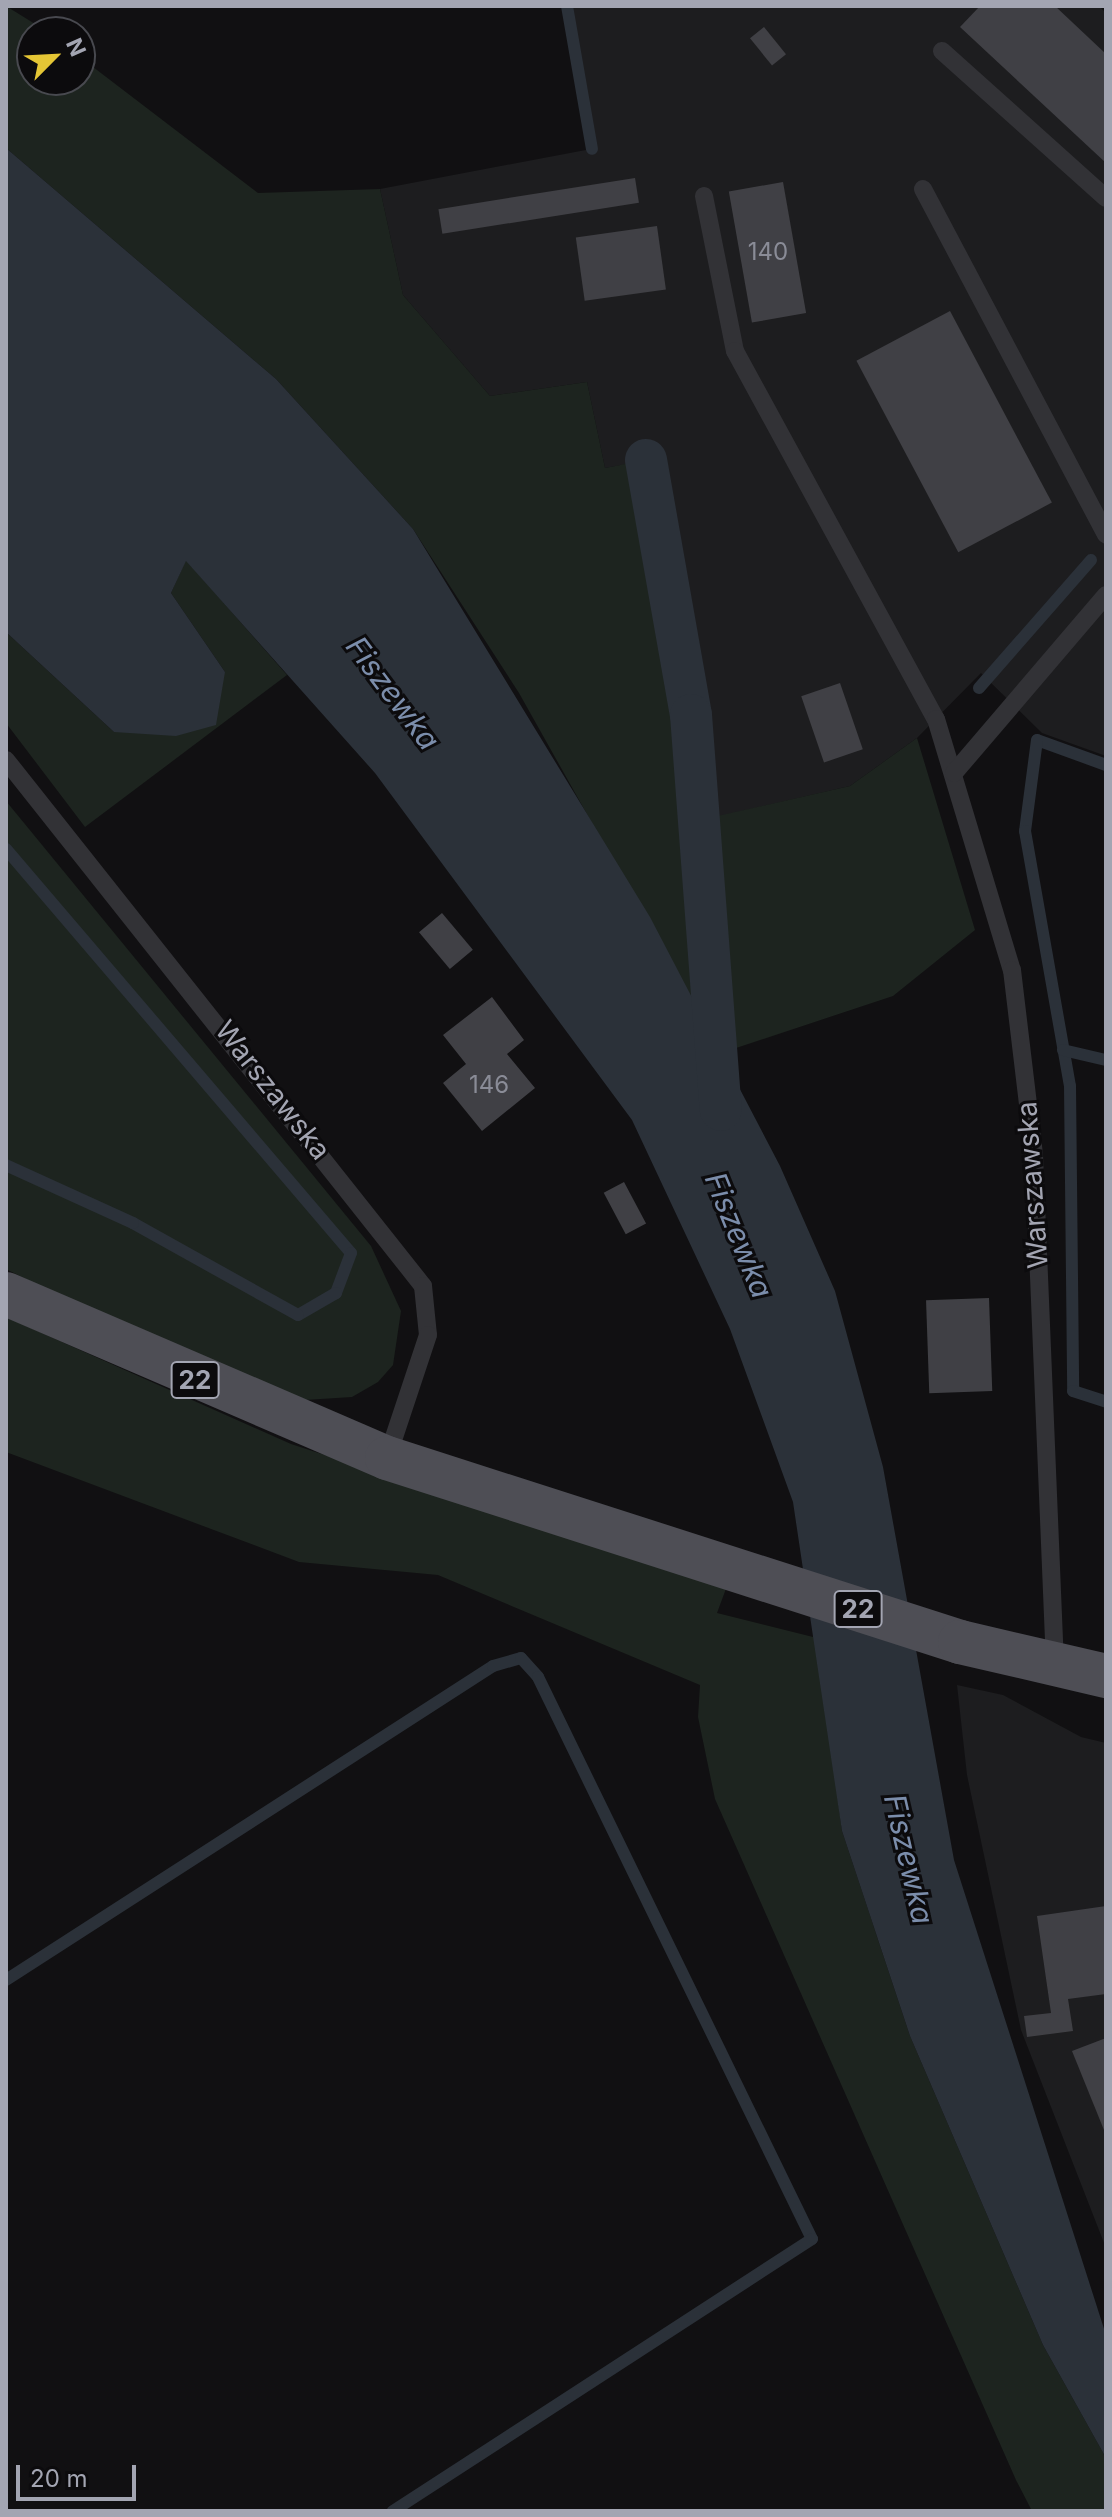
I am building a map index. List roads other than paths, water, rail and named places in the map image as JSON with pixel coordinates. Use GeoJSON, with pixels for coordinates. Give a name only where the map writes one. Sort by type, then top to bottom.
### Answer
{"type":"FeatureCollection","features":[{"type":"Feature","properties":{"kind":"main road","name":"22"},"geometry":{"type":"LineString","coordinates":[[6,1294],[387,1458],[960,1642],[1106,1676]]}},
{"type":"Feature","properties":{"kind":"lane"},"geometry":{"type":"LineString","coordinates":[[942,51],[1106,198]]}},
{"type":"Feature","properties":{"kind":"lane"},"geometry":{"type":"LineString","coordinates":[[923,189],[1106,535]]}},
{"type":"Feature","properties":{"kind":"lane","name":"Warszawska"},"geometry":{"type":"LineString","coordinates":[[704,196],[735,351],[936,719],[1012,970],[1034,1155],[1055,1664]]}},
{"type":"Feature","properties":{"kind":"lane"},"geometry":{"type":"LineString","coordinates":[[954,773],[1106,595]]}},
{"type":"Feature","properties":{"kind":"lane","name":"Warszawska"},"geometry":{"type":"LineString","coordinates":[[6,760],[423,1286],[428,1335],[387,1458]]}},
{"type":"Feature","properties":{"kind":"water","name":"Fiszewka"},"geometry":{"type":"Polygon","coordinates":[[[6,148],[276,379],[413,529],[650,917],[780,1166],[835,1291],[883,1467],[954,1860],[1106,2335],[1106,2458],[1043,2345],[910,2036],[842,1831],[793,1502],[730,1329],[632,1120],[375,773],[186,561],[171,593],[225,672],[216,725],[176,736],[114,732],[6,632],[6,148]]]}},
{"type":"Feature","properties":{"kind":"waterway"},"geometry":{"type":"LineString","coordinates":[[567,6],[592,149]]}},
{"type":"Feature","properties":{"kind":"waterway"},"geometry":{"type":"LineString","coordinates":[[646,460],[691,715],[721,1110]]}},
{"type":"Feature","properties":{"kind":"waterway"},"geometry":{"type":"LineString","coordinates":[[979,688],[1091,560]]}},
{"type":"Feature","properties":{"kind":"waterway"},"geometry":{"type":"LineString","coordinates":[[1106,765],[1037,740],[1025,831],[1070,1086],[1073,1391],[1106,1402]]}},
{"type":"Feature","properties":{"kind":"waterway"},"geometry":{"type":"LineString","coordinates":[[6,849],[351,1253],[336,1293],[298,1315],[133,1223],[6,1165]]}},
{"type":"Feature","properties":{"kind":"waterway"},"geometry":{"type":"LineString","coordinates":[[1063,1050],[1106,1060]]}},
{"type":"Feature","properties":{"kind":"waterway"},"geometry":{"type":"LineString","coordinates":[[6,1980],[493,1666],[521,1658],[538,1677],[812,2239],[393,2511]]}}]}
